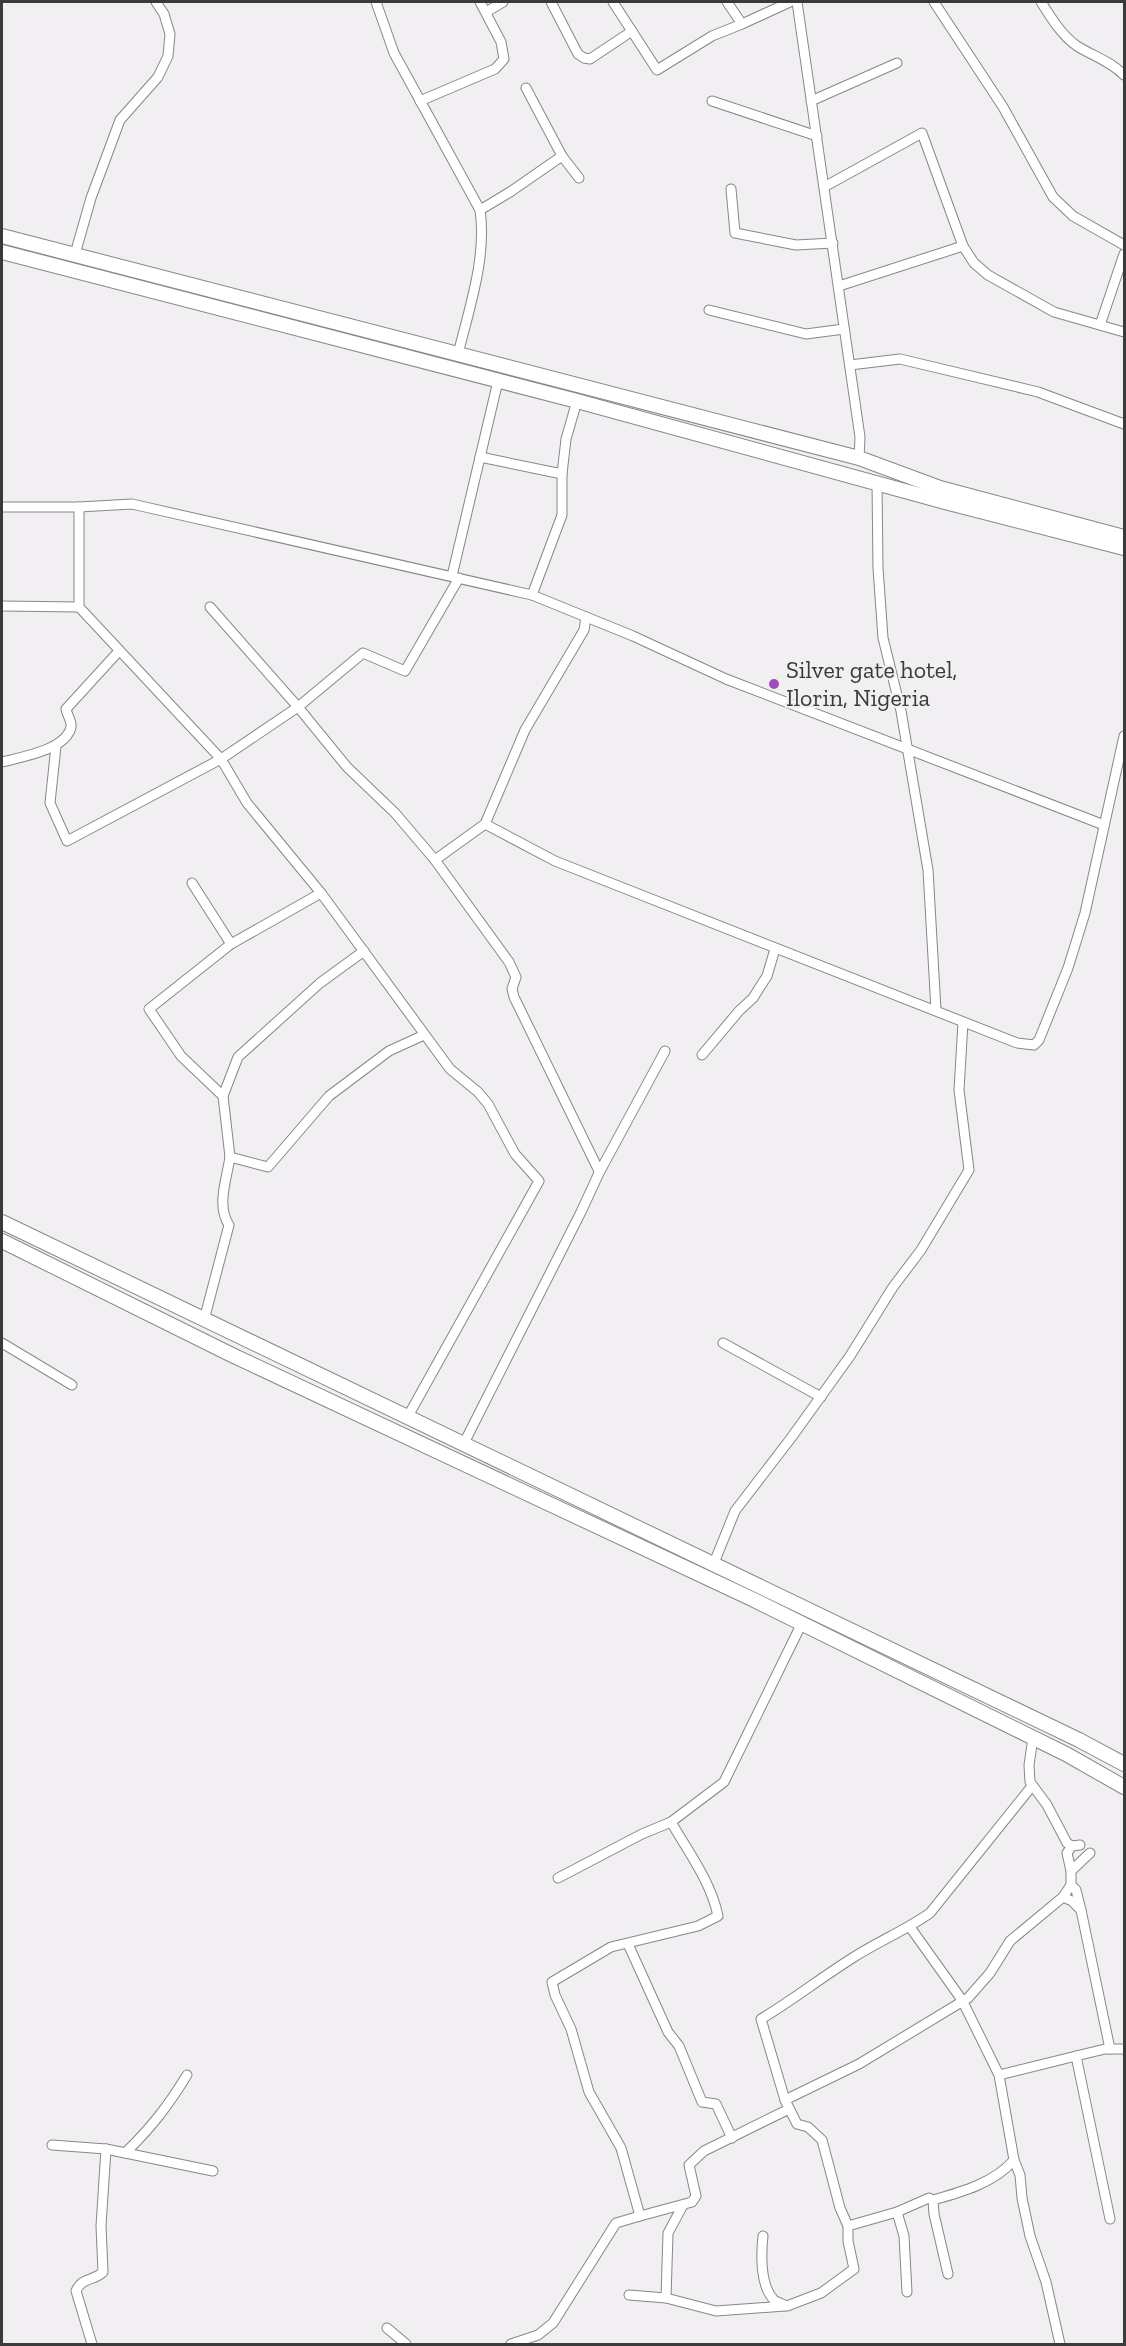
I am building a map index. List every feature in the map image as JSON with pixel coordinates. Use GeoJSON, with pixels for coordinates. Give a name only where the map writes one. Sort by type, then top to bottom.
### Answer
{"type":"FeatureCollection","features":[{"type":"Feature","properties":{"kind":"main road"},"geometry":{"type":"LineString","coordinates":[[2,236],[774,435],[859,458],[940,488],[1125,537]]}},
{"type":"Feature","properties":{"kind":"main road"},"geometry":{"type":"LineString","coordinates":[[2,252],[577,401],[1125,548]]}},
{"type":"Feature","properties":{"kind":"main road"},"geometry":{"type":"LineString","coordinates":[[282,325],[286,310]]}},
{"type":"Feature","properties":{"kind":"main road"},"geometry":{"type":"LineString","coordinates":[[430,363],[434,348]]}},
{"type":"Feature","properties":{"kind":"main road"},"geometry":{"type":"LineString","coordinates":[[770,452],[774,435]]}},
{"type":"Feature","properties":{"kind":"main road"},"geometry":{"type":"LineString","coordinates":[[2,1222],[463,1445],[714,1563],[1125,1764]]}},
{"type":"Feature","properties":{"kind":"main road"},"geometry":{"type":"LineString","coordinates":[[2,1241],[232,1355],[413,1438],[802,1623],[1033,1738],[1125,1787]]}},
{"type":"Feature","properties":{"kind":"street"},"geometry":{"type":"LineString","coordinates":[[75,254],[90,198],[120,120],[158,77],[168,56],[170,34],[164,14],[156,2]]}},
{"type":"Feature","properties":{"kind":"street"},"geometry":{"type":"LineString","coordinates":[[376,2],[394,53],[480,210],[482,226],[475,280],[458,354]]}},
{"type":"Feature","properties":{"kind":"street"},"geometry":{"type":"LineString","coordinates":[[420,101],[495,69],[504,59],[501,42],[480,2]]}},
{"type":"Feature","properties":{"kind":"street"},"geometry":{"type":"LineString","coordinates":[[486,12],[503,2]]}},
{"type":"Feature","properties":{"kind":"street"},"geometry":{"type":"LineString","coordinates":[[551,2],[578,54],[584,58],[590,59],[632,31]]}},
{"type":"Feature","properties":{"kind":"street"},"geometry":{"type":"LineString","coordinates":[[613,2],[657,70],[712,36],[790,2]]}},
{"type":"Feature","properties":{"kind":"street"},"geometry":{"type":"LineString","coordinates":[[727,2],[742,24]]}},
{"type":"Feature","properties":{"kind":"street"},"geometry":{"type":"LineString","coordinates":[[796,2],[860,437],[859,458]]}},
{"type":"Feature","properties":{"kind":"street"},"geometry":{"type":"LineString","coordinates":[[934,2],[1003,106],[1053,197],[1073,216],[1125,245]]}},
{"type":"Feature","properties":{"kind":"street"},"geometry":{"type":"LineString","coordinates":[[1041,2],[1075,45],[1108,62],[1125,75]]}},
{"type":"Feature","properties":{"kind":"street"},"geometry":{"type":"LineString","coordinates":[[811,101],[897,63]]}},
{"type":"Feature","properties":{"kind":"street"},"geometry":{"type":"LineString","coordinates":[[526,88],[562,156],[579,178]]}},
{"type":"Feature","properties":{"kind":"street"},"geometry":{"type":"LineString","coordinates":[[712,101],[817,136]]}},
{"type":"Feature","properties":{"kind":"street"},"geometry":{"type":"LineString","coordinates":[[824,187],[922,133],[963,246],[974,263],[988,275],[1054,312],[1125,332]]}},
{"type":"Feature","properties":{"kind":"street"},"geometry":{"type":"LineString","coordinates":[[480,210],[562,156]]}},
{"type":"Feature","properties":{"kind":"street"},"geometry":{"type":"LineString","coordinates":[[731,189],[735,233],[796,245],[833,243]]}},
{"type":"Feature","properties":{"kind":"street"},"geometry":{"type":"LineString","coordinates":[[839,286],[963,246]]}},
{"type":"Feature","properties":{"kind":"street"},"geometry":{"type":"LineString","coordinates":[[1100,325],[1125,254]]}},
{"type":"Feature","properties":{"kind":"street"},"geometry":{"type":"LineString","coordinates":[[709,310],[806,334],[844,329]]}},
{"type":"Feature","properties":{"kind":"street"},"geometry":{"type":"LineString","coordinates":[[850,365],[900,359],[1038,392],[1125,424]]}},
{"type":"Feature","properties":{"kind":"street"},"geometry":{"type":"LineString","coordinates":[[56,746],[50,803],[67,841],[221,759],[298,707],[363,653],[405,671],[456,577],[498,381]]}},
{"type":"Feature","properties":{"kind":"street"},"geometry":{"type":"LineString","coordinates":[[532,595],[562,515],[562,474],[566,439],[577,401]]}},
{"type":"Feature","properties":{"kind":"street"},"geometry":{"type":"LineString","coordinates":[[480,457],[562,474]]}},
{"type":"Feature","properties":{"kind":"street"},"geometry":{"type":"LineString","coordinates":[[877,483],[878,558],[883,638],[901,711],[928,870],[936,1010]]}},
{"type":"Feature","properties":{"kind":"street"},"geometry":{"type":"LineString","coordinates":[[2,507],[132,504],[532,595],[726,679],[1104,825]]}},
{"type":"Feature","properties":{"kind":"street"},"geometry":{"type":"LineString","coordinates":[[79,507],[79,607],[221,759],[247,803],[321,893],[450,1069],[478,1092],[488,1104],[515,1154],[539,1181],[407,1418]]}},
{"type":"Feature","properties":{"kind":"street"},"geometry":{"type":"LineString","coordinates":[[2,606],[79,607]]}},
{"type":"Feature","properties":{"kind":"street"},"geometry":{"type":"LineString","coordinates":[[210,607],[298,707],[347,767],[395,813],[435,860],[509,962],[516,977],[512,989],[514,997],[599,1171]]}},
{"type":"Feature","properties":{"kind":"street"},"geometry":{"type":"LineString","coordinates":[[435,860],[485,824],[525,730],[584,630],[586,617]]}},
{"type":"Feature","properties":{"kind":"street"},"geometry":{"type":"LineString","coordinates":[[584,630],[609,627]]}},
{"type":"Feature","properties":{"kind":"street"},"geometry":{"type":"LineString","coordinates":[[2,762],[56,746],[70,730],[71,723],[66,709],[119,651]]}},
{"type":"Feature","properties":{"kind":"street"},"geometry":{"type":"LineString","coordinates":[[485,824],[555,861],[1027,1046],[1034,1045],[1039,1040],[1068,968],[1085,913],[1125,736]]}},
{"type":"Feature","properties":{"kind":"street"},"geometry":{"type":"LineString","coordinates":[[192,884],[231,944]]}},
{"type":"Feature","properties":{"kind":"street"},"geometry":{"type":"LineString","coordinates":[[224,1096],[181,1056],[149,1009],[231,944],[321,893]]}},
{"type":"Feature","properties":{"kind":"street"},"geometry":{"type":"LineString","coordinates":[[702,1055],[753,998],[767,976],[776,949]]}},
{"type":"Feature","properties":{"kind":"street"},"geometry":{"type":"LineString","coordinates":[[204,1320],[228,1225],[222,1215],[230,1157],[224,1096],[238,1057],[320,983],[364,951]]}},
{"type":"Feature","properties":{"kind":"street"},"geometry":{"type":"LineString","coordinates":[[714,1563],[735,1511],[850,1356],[893,1287],[921,1250],[969,1170],[959,1090],[963,1022]]}},
{"type":"Feature","properties":{"kind":"street"},"geometry":{"type":"LineString","coordinates":[[230,1157],[268,1167],[329,1096],[388,1051],[424,1035]]}},
{"type":"Feature","properties":{"kind":"street"},"geometry":{"type":"LineString","coordinates":[[463,1445],[581,1212],[599,1171],[664,1051]]}},
{"type":"Feature","properties":{"kind":"street"},"geometry":{"type":"LineString","coordinates":[[2,1343],[72,1385]]}},
{"type":"Feature","properties":{"kind":"street"},"geometry":{"type":"LineString","coordinates":[[723,1343],[820,1397]]}},
{"type":"Feature","properties":{"kind":"street"},"geometry":{"type":"LineString","coordinates":[[558,1878],[642,1834],[671,1822],[724,1782],[802,1623]]}},
{"type":"Feature","properties":{"kind":"street"},"geometry":{"type":"LineString","coordinates":[[1033,1738],[1029,1765],[1032,1786],[1047,1805],[1067,1843],[1076,1846],[1067,1853],[1071,1870],[1068,1893],[1081,1910]]}},
{"type":"Feature","properties":{"kind":"street"},"geometry":{"type":"LineString","coordinates":[[629,2295],[666,2298],[716,2311],[787,2306],[820,2293],[854,2269],[848,2241],[848,2226],[840,2208],[822,2140],[808,2127],[797,2124],[787,2104],[761,2019],[856,1955],[888,1936],[910,1927],[930,1913],[1032,1786]]}},
{"type":"Feature","properties":{"kind":"street"},"geometry":{"type":"LineString","coordinates":[[640,2216],[621,2148],[589,2092],[571,2029],[555,1995],[552,1982],[611,1947],[698,1926],[718,1916],[715,1902],[671,1822]]}},
{"type":"Feature","properties":{"kind":"street"},"geometry":{"type":"LineString","coordinates":[[1071,1870],[1090,1853]]}},
{"type":"Feature","properties":{"kind":"street"},"geometry":{"type":"LineString","coordinates":[[511,2344],[538,2335],[553,2323],[616,2223],[692,2202],[696,2196],[689,2165],[704,2151],[732,2138],[859,2064],[973,1993],[1010,1941],[1068,1893],[1076,1890],[1110,2049]]}},
{"type":"Feature","properties":{"kind":"street"},"geometry":{"type":"LineString","coordinates":[[910,1927],[962,2000],[999,2075],[1030,2236],[1046,2282],[1060,2344]]}},
{"type":"Feature","properties":{"kind":"street"},"geometry":{"type":"LineString","coordinates":[[628,1944],[668,2032],[679,2046],[702,2102],[716,2104],[732,2138]]}},
{"type":"Feature","properties":{"kind":"street"},"geometry":{"type":"LineString","coordinates":[[999,2075],[1076,2056],[1110,2049],[1125,2049]]}},
{"type":"Feature","properties":{"kind":"street"},"geometry":{"type":"LineString","coordinates":[[1076,2056],[1110,2219]]}},
{"type":"Feature","properties":{"kind":"street"},"geometry":{"type":"LineString","coordinates":[[125,2153],[151,2129],[187,2075]]}},
{"type":"Feature","properties":{"kind":"street"},"geometry":{"type":"LineString","coordinates":[[52,2145],[106,2149],[213,2171]]}},
{"type":"Feature","properties":{"kind":"street"},"geometry":{"type":"LineString","coordinates":[[92,2344],[76,2291],[78,2284],[98,2277],[104,2272],[101,2226],[106,2149]]}},
{"type":"Feature","properties":{"kind":"street"},"geometry":{"type":"LineString","coordinates":[[848,2226],[897,2212],[929,2198],[933,2200],[986,2181],[1004,2171],[1014,2160]]}},
{"type":"Feature","properties":{"kind":"street"},"geometry":{"type":"LineString","coordinates":[[933,2200],[934,2214],[948,2274]]}},
{"type":"Feature","properties":{"kind":"street"},"geometry":{"type":"LineString","coordinates":[[666,2298],[668,2233],[683,2205]]}},
{"type":"Feature","properties":{"kind":"street"},"geometry":{"type":"LineString","coordinates":[[897,2212],[904,2236],[907,2292]]}},
{"type":"Feature","properties":{"kind":"street"},"geometry":{"type":"LineString","coordinates":[[762,2236],[762,2257],[769,2292],[774,2300],[787,2306]]}},
{"type":"Feature","properties":{"kind":"street"},"geometry":{"type":"LineString","coordinates":[[387,2328],[406,2344]]}},
{"type":"Feature","properties":{"kind":"place","name":"Silver gate hotel, Ilorin, Nigeria"},"geometry":{"type":"Point","coordinates":[774,684]}}]}
